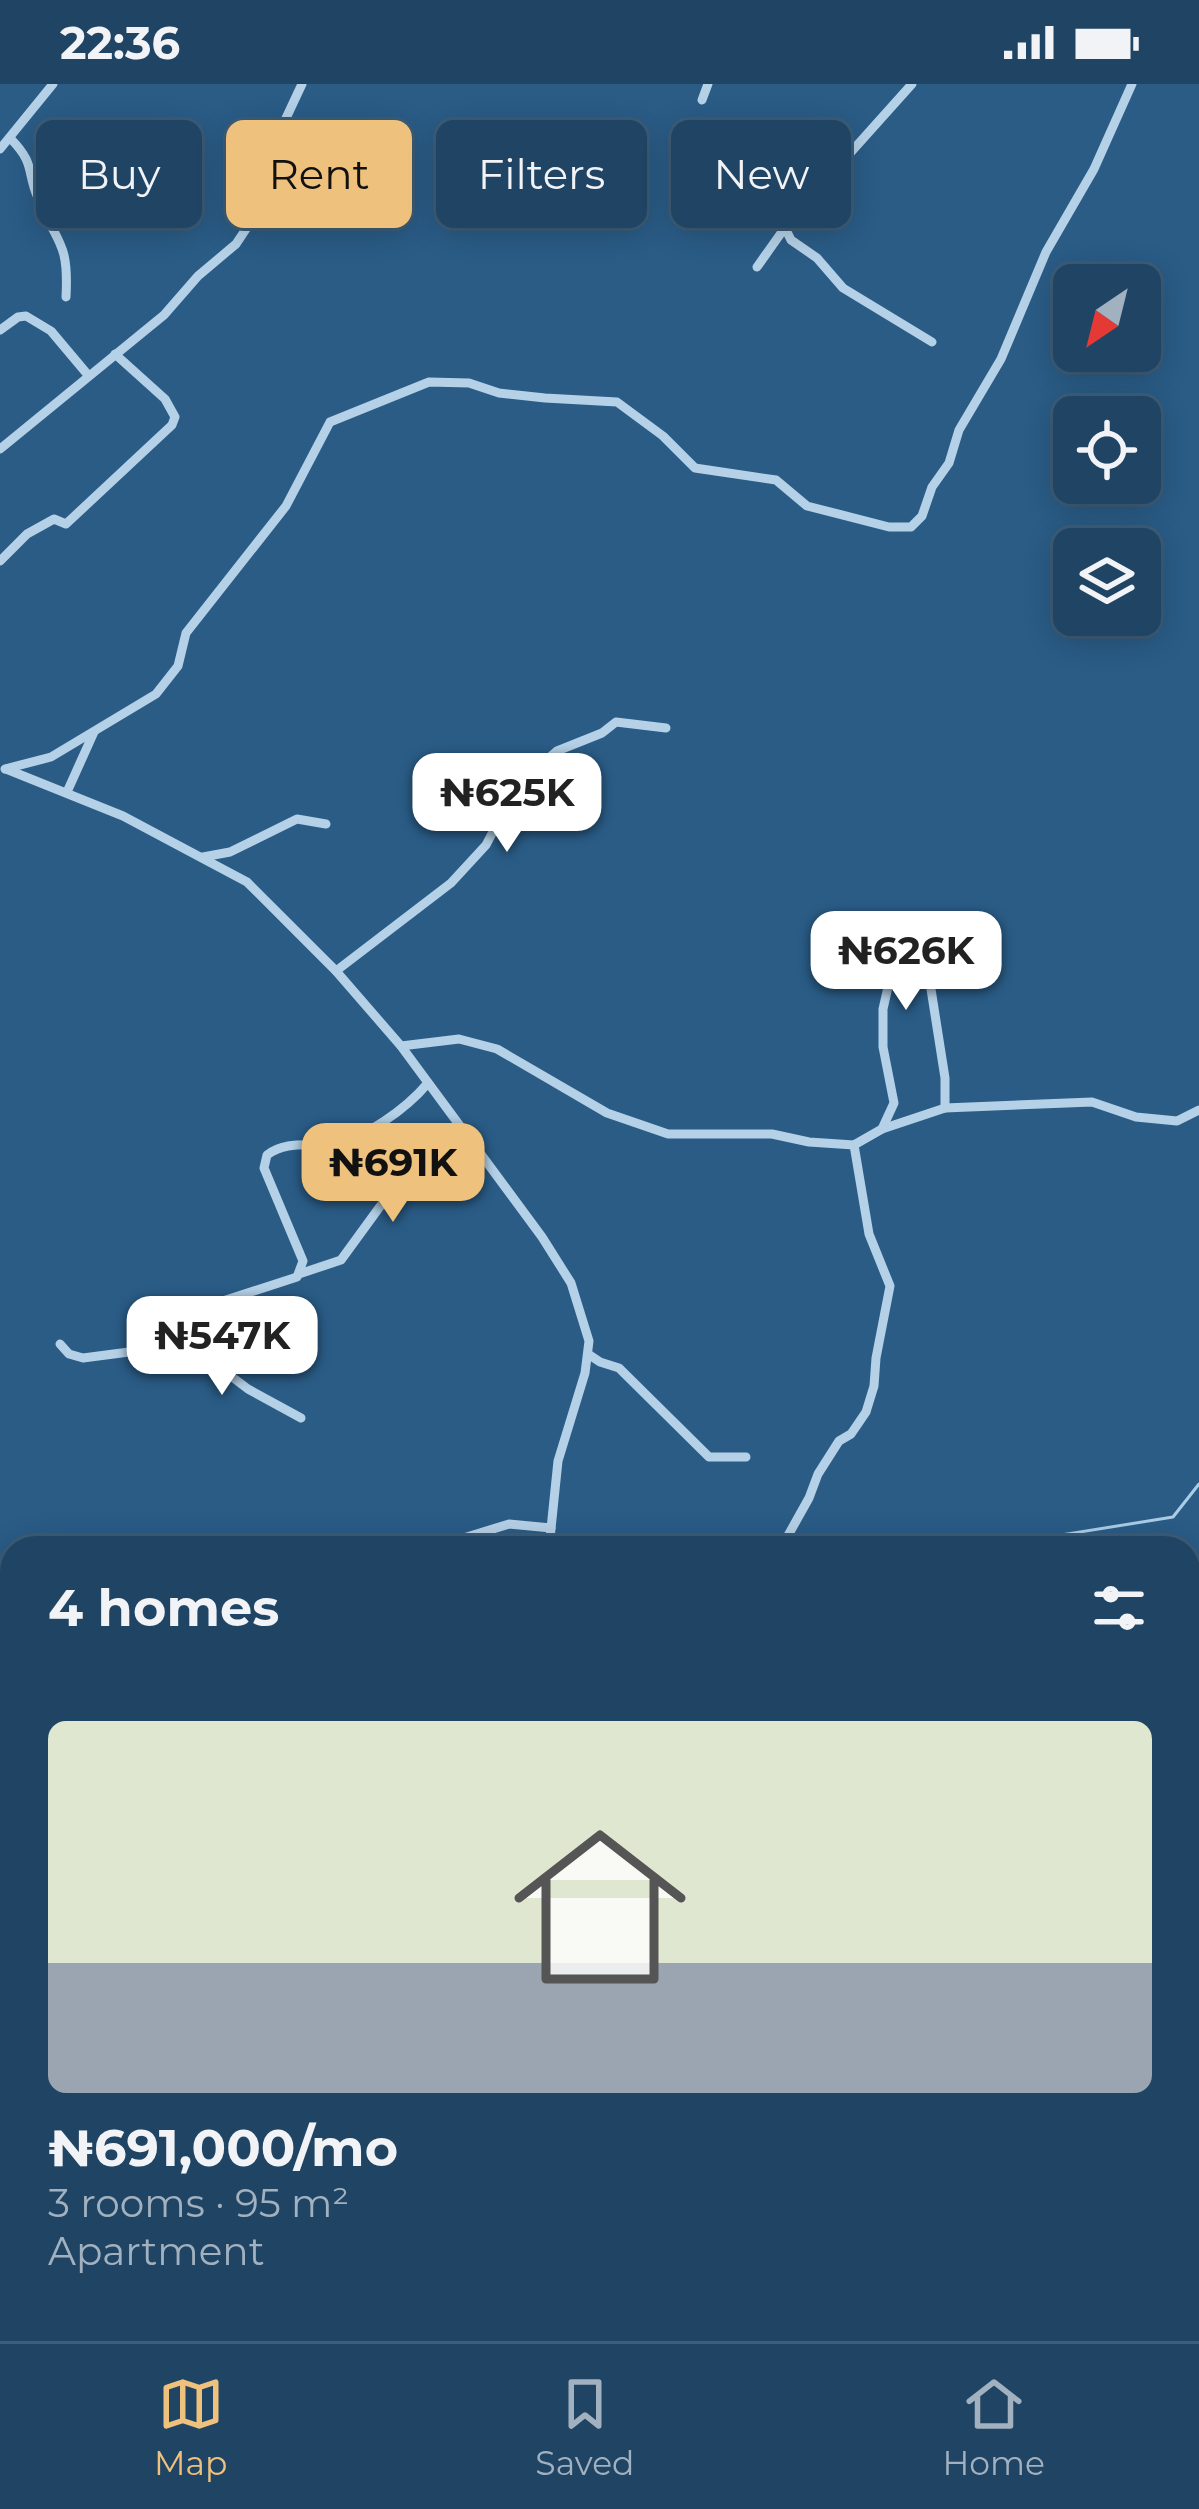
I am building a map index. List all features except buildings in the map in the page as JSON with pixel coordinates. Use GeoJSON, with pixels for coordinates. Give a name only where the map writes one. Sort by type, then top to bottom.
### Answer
{"type":"FeatureCollection","features":[{"type":"Feature","properties":{"kind":"street"},"geometry":{"type":"LineString","coordinates":[[0,149],[53,84]]}},
{"type":"Feature","properties":{"kind":"street"},"geometry":{"type":"LineString","coordinates":[[0,449],[164,315],[198,276],[228,253],[262,208],[255,166],[280,131],[302,84]]}},
{"type":"Feature","properties":{"kind":"street"},"geometry":{"type":"LineString","coordinates":[[702,100],[708,84]]}},
{"type":"Feature","properties":{"kind":"street"},"geometry":{"type":"LineString","coordinates":[[851,153],[912,84]]}},
{"type":"Feature","properties":{"kind":"street"},"geometry":{"type":"LineString","coordinates":[[2,768],[51,757],[135,709],[171,677],[186,633],[286,506],[330,422],[429,382],[626,404],[695,468],[776,480],[808,506],[889,527],[911,527],[922,516],[932,487],[949,464],[958,430],[1001,359],[1046,252],[1094,169],[1132,84]]}},
{"type":"Feature","properties":{"kind":"street"},"geometry":{"type":"LineString","coordinates":[[11,139],[32,165],[36,196],[67,252],[66,297]]}},
{"type":"Feature","properties":{"kind":"street"},"geometry":{"type":"LineString","coordinates":[[757,267],[785,228]]}},
{"type":"Feature","properties":{"kind":"street"},"geometry":{"type":"LineString","coordinates":[[785,228],[790,240],[817,258],[843,288],[932,342]]}},
{"type":"Feature","properties":{"kind":"street"},"geometry":{"type":"LineString","coordinates":[[0,330],[18,317],[39,322],[88,375]]}},
{"type":"Feature","properties":{"kind":"street"},"geometry":{"type":"LineString","coordinates":[[0,561],[26,534],[54,519],[67,524],[172,425],[175,417],[165,399],[115,354]]}},
{"type":"Feature","properties":{"kind":"street"},"geometry":{"type":"LineString","coordinates":[[336,970],[451,883],[486,845],[517,786],[557,751],[602,733],[616,722],[665,728]]}},
{"type":"Feature","properties":{"kind":"street"},"geometry":{"type":"LineString","coordinates":[[67,792],[80,756],[98,728]]}},
{"type":"Feature","properties":{"kind":"street"},"geometry":{"type":"LineString","coordinates":[[2,768],[67,792],[247,882],[336,970],[401,1046],[475,1146],[571,1283],[587,1325],[588,1354],[558,1461],[550,1536]]}},
{"type":"Feature","properties":{"kind":"street"},"geometry":{"type":"LineString","coordinates":[[203,857],[230,852],[297,819],[326,824]]}},
{"type":"Feature","properties":{"kind":"street"},"geometry":{"type":"LineString","coordinates":[[882,1129],[894,1103],[883,1009],[896,952],[925,951],[945,1078],[945,1108]]}},
{"type":"Feature","properties":{"kind":"street"},"geometry":{"type":"LineString","coordinates":[[401,1046],[459,1039],[497,1048],[607,1113],[668,1133],[772,1134],[854,1145],[882,1129],[945,1108],[1092,1102],[1136,1118],[1178,1121],[1199,1110]]}},
{"type":"Feature","properties":{"kind":"street"},"geometry":{"type":"LineString","coordinates":[[299,1274],[303,1261],[264,1168],[267,1155],[276,1148],[356,1137],[428,1083]]}},
{"type":"Feature","properties":{"kind":"street"},"geometry":{"type":"LineString","coordinates":[[788,1536],[838,1442],[851,1434],[866,1412],[874,1386],[890,1286],[869,1234],[854,1145]]}},
{"type":"Feature","properties":{"kind":"street"},"geometry":{"type":"LineString","coordinates":[[152,1349],[186,1312],[341,1260],[384,1201],[424,1183],[475,1146]]}},
{"type":"Feature","properties":{"kind":"street"},"geometry":{"type":"LineString","coordinates":[[60,1344],[69,1354],[83,1358],[152,1349],[189,1353],[211,1361],[248,1390],[301,1418]]}},
{"type":"Feature","properties":{"kind":"street"},"geometry":{"type":"LineString","coordinates":[[588,1354],[613,1364],[647,1391],[709,1457],[746,1457]]}},
{"type":"Feature","properties":{"kind":"street"},"geometry":{"type":"LineString","coordinates":[[470,1536],[509,1524],[551,1528]]}},
{"type":"Feature","properties":{"kind":"waterway"},"geometry":{"type":"LineString","coordinates":[[1055,1536],[1173,1517],[1199,1484]]}}]}
